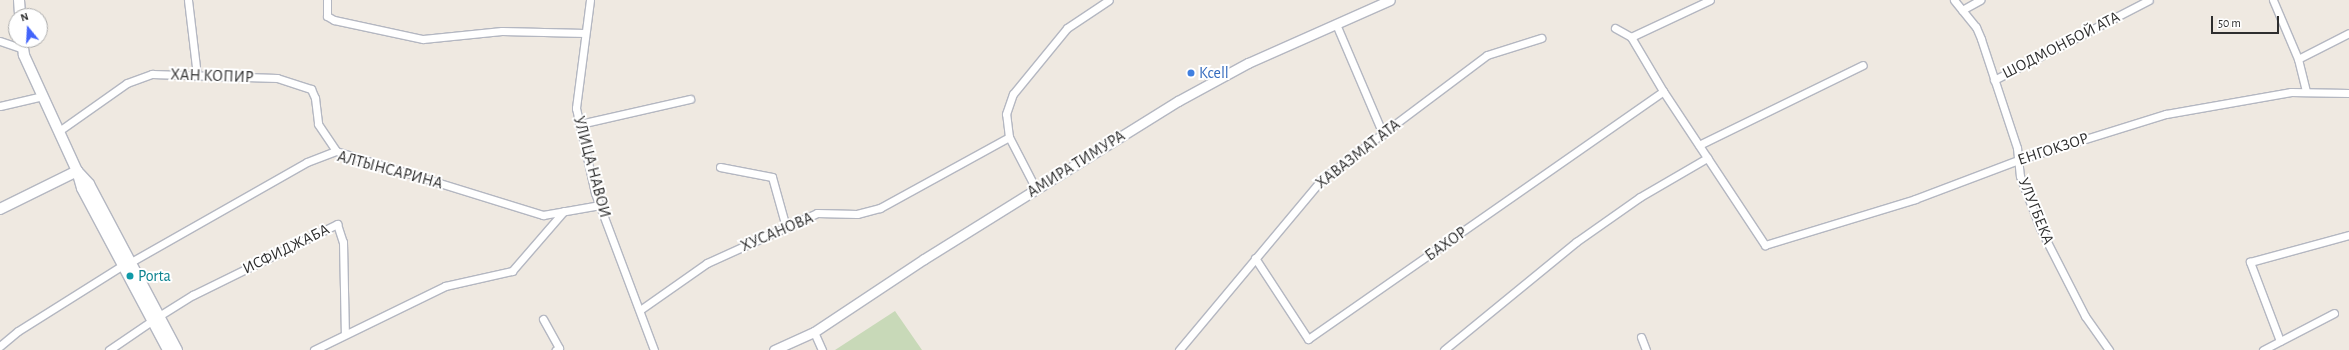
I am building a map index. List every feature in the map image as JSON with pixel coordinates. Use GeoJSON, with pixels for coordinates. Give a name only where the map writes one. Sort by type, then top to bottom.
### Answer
{"type":"FeatureCollection","features":[{"type":"Feature","properties":{"kind":"main road"},"geometry":{"type":"LineString","coordinates":[[25,48],[43,96],[77,171],[89,184],[127,264],[156,318],[176,350]]}},
{"type":"Feature","properties":{"kind":"main road"},"geometry":{"type":"LineString","coordinates":[[0,209],[77,171]]}},
{"type":"Feature","properties":{"kind":"main road"},"geometry":{"type":"LineString","coordinates":[[156,318],[168,350]]}},
{"type":"Feature","properties":{"kind":"street"},"geometry":{"type":"LineString","coordinates":[[188,0],[197,75]]}},
{"type":"Feature","properties":{"kind":"street"},"geometry":{"type":"LineString","coordinates":[[327,0],[327,16],[334,20],[423,39],[502,31],[585,34]]}},
{"type":"Feature","properties":{"kind":"street","name":"УЛИЦА НАВОИ"},"geometry":{"type":"LineString","coordinates":[[592,0],[585,34],[576,108],[600,205],[654,350]]}},
{"type":"Feature","properties":{"kind":"street"},"geometry":{"type":"LineString","coordinates":[[1036,189],[1009,137],[1006,114],[1013,94],[1067,28],[1109,0]]}},
{"type":"Feature","properties":{"kind":"street","name":"АМИРА ТИМУРА"},"geometry":{"type":"LineString","coordinates":[[774,350],[814,332],[924,259],[1178,101],[1248,63],[1390,0]]}},
{"type":"Feature","properties":{"kind":"street"},"geometry":{"type":"LineString","coordinates":[[1631,37],[1710,0]]}},
{"type":"Feature","properties":{"kind":"street","name":"УЛУГБЕКА"},"geometry":{"type":"LineString","coordinates":[[1954,0],[1976,27],[1994,80],[2018,160],[2022,181],[2040,228],[2085,316],[2109,350]]}},
{"type":"Feature","properties":{"kind":"street"},"geometry":{"type":"LineString","coordinates":[[1962,10],[1980,0]]}},
{"type":"Feature","properties":{"kind":"street","name":"ШОДМОНБОЙ АТА"},"geometry":{"type":"LineString","coordinates":[[1994,80],[2149,0]]}},
{"type":"Feature","properties":{"kind":"street"},"geometry":{"type":"LineString","coordinates":[[2273,0],[2298,59],[2306,92]]}},
{"type":"Feature","properties":{"kind":"street"},"geometry":{"type":"LineString","coordinates":[[1336,24],[1383,134]]}},
{"type":"Feature","properties":{"kind":"street"},"geometry":{"type":"LineString","coordinates":[[1444,350],[1454,347],[1576,242],[1640,197],[1707,158],[1663,91],[1631,37],[1615,28]]}},
{"type":"Feature","properties":{"kind":"street"},"geometry":{"type":"LineString","coordinates":[[2298,59],[2349,34]]}},
{"type":"Feature","properties":{"kind":"street","name":"ХАВАЗМАТ АТА"},"geometry":{"type":"LineString","coordinates":[[1178,350],[1322,179],[1487,55],[1540,38]]}},
{"type":"Feature","properties":{"kind":"street"},"geometry":{"type":"LineString","coordinates":[[1699,145],[1863,65]]}},
{"type":"Feature","properties":{"kind":"street","name":"ХАН КОПИР"},"geometry":{"type":"LineString","coordinates":[[59,131],[127,83],[152,74],[277,78],[311,89],[315,98],[318,124],[336,151]]}},
{"type":"Feature","properties":{"kind":"street","name":"БАХОР"},"geometry":{"type":"LineString","coordinates":[[1255,258],[1308,339],[1663,91]]}},
{"type":"Feature","properties":{"kind":"street","name":"ЕНГОКЗОР"},"geometry":{"type":"LineString","coordinates":[[1707,158],[1765,245],[1915,199],[2018,160],[2166,114],[2290,92],[2349,94]]}},
{"type":"Feature","properties":{"kind":"street"},"geometry":{"type":"LineString","coordinates":[[0,106],[43,96]]}},
{"type":"Feature","properties":{"kind":"street"},"geometry":{"type":"LineString","coordinates":[[580,124],[690,99]]}},
{"type":"Feature","properties":{"kind":"street","name":"ХУСАНОВА"},"geometry":{"type":"LineString","coordinates":[[640,310],[707,263],[817,213],[857,214],[880,208],[1009,137]]}},
{"type":"Feature","properties":{"kind":"street","name":"АЛТЫНСАРИНА"},"geometry":{"type":"LineString","coordinates":[[0,346],[18,331],[127,264],[307,162],[336,151],[544,215],[600,205]]}},
{"type":"Feature","properties":{"kind":"street"},"geometry":{"type":"LineString","coordinates":[[720,167],[772,176],[786,227]]}},
{"type":"Feature","properties":{"kind":"street"},"geometry":{"type":"LineString","coordinates":[[314,350],[445,286],[512,270],[564,211]]}},
{"type":"Feature","properties":{"kind":"street","name":"ИСФИДЖАБА"},"geometry":{"type":"LineString","coordinates":[[109,350],[193,295],[337,224],[343,242],[345,334]]}},
{"type":"Feature","properties":{"kind":"street"},"geometry":{"type":"LineString","coordinates":[[2280,341],[2250,262],[2349,235]]}},
{"type":"Feature","properties":{"kind":"street"},"geometry":{"type":"LineString","coordinates":[[2263,350],[2334,313]]}},
{"type":"Feature","properties":{"kind":"street"},"geometry":{"type":"LineString","coordinates":[[543,318],[559,348],[556,350]]}},
{"type":"Feature","properties":{"kind":"street"},"geometry":{"type":"LineString","coordinates":[[814,332],[822,350]]}},
{"type":"Feature","properties":{"kind":"street"},"geometry":{"type":"LineString","coordinates":[[1641,336],[1646,350]]}},
{"type":"Feature","properties":{"kind":"green space"},"geometry":{"type":"Polygon","coordinates":[[[895,311],[922,350],[835,350],[895,311]]]}},
{"type":"Feature","properties":{"kind":"place","name":"Kcell"},"geometry":{"type":"Point","coordinates":[1191,73]}},
{"type":"Feature","properties":{"kind":"place","name":"Porta"},"geometry":{"type":"Point","coordinates":[130,276]}}]}
